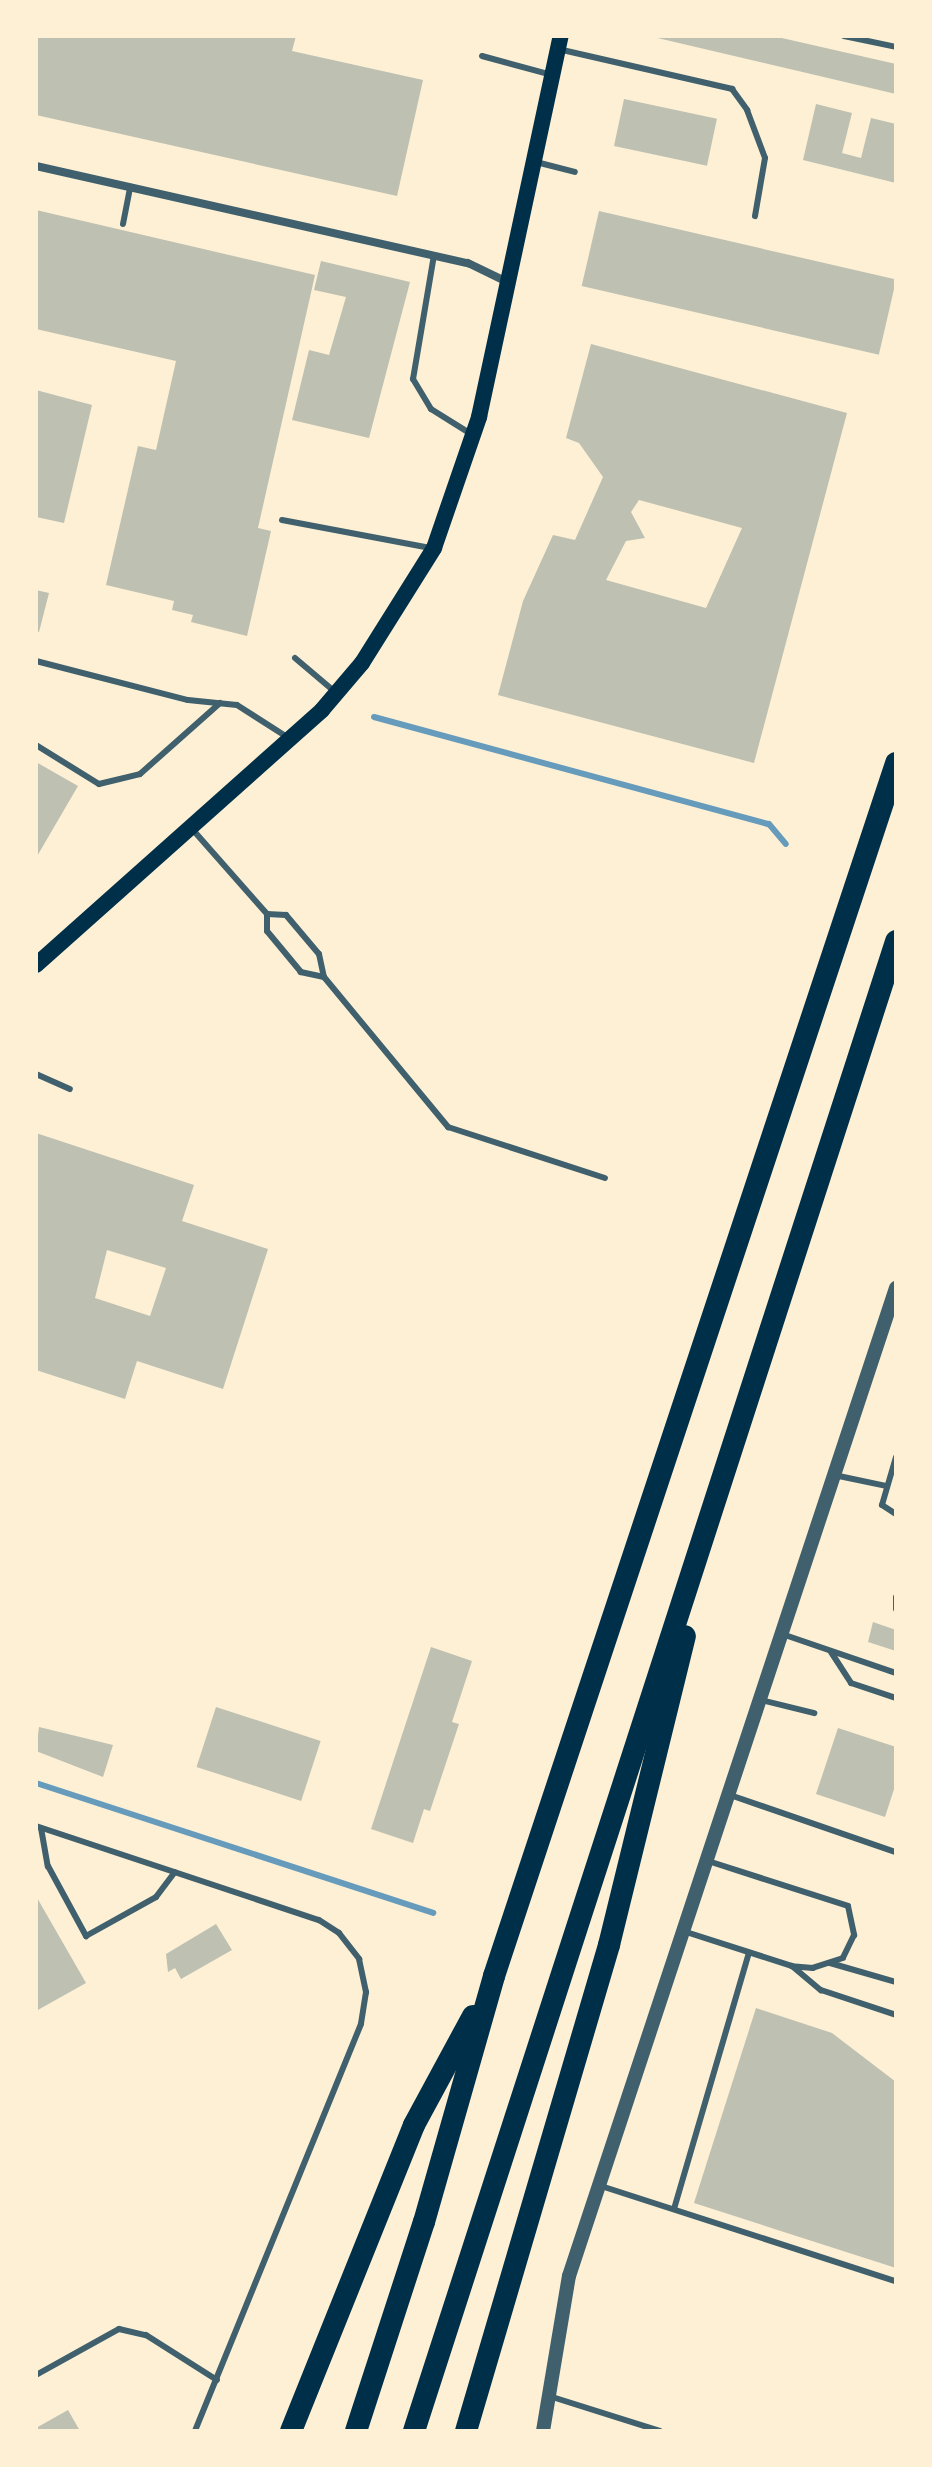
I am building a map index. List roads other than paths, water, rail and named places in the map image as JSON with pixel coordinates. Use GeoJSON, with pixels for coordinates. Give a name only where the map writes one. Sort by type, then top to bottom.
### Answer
{"type":"FeatureCollection","features":[{"type":"Feature","properties":{"kind":"highway"},"geometry":{"type":"LineString","coordinates":[[356,2431],[424,2222],[494,1976],[896,764]]}},
{"type":"Feature","properties":{"kind":"highway"},"geometry":{"type":"LineString","coordinates":[[414,2431],[896,941]]}},
{"type":"Feature","properties":{"kind":"highway"},"geometry":{"type":"LineString","coordinates":[[466,2431],[616,1917],[724,1472]]}},
{"type":"Feature","properties":{"kind":"highway"},"geometry":{"type":"LineString","coordinates":[[291,2431],[414,2125],[494,1976]]}},
{"type":"Feature","properties":{"kind":"main road"},"geometry":{"type":"LineString","coordinates":[[36,965],[290,738],[336,693],[362,663],[434,548],[473,435],[560,43]]}},
{"type":"Feature","properties":{"kind":"street"},"geometry":{"type":"LineString","coordinates":[[36,166],[468,263],[505,281]]}},
{"type":"Feature","properties":{"kind":"street"},"geometry":{"type":"LineString","coordinates":[[543,2431],[569,2276],[896,1288]]}},
{"type":"Feature","properties":{"kind":"lane"},"geometry":{"type":"LineString","coordinates":[[844,36],[896,47]]}},
{"type":"Feature","properties":{"kind":"lane"},"geometry":{"type":"LineString","coordinates":[[560,43],[732,89],[747,110],[765,158],[755,216]]}},
{"type":"Feature","properties":{"kind":"lane"},"geometry":{"type":"LineString","coordinates":[[482,56],[552,75]]}},
{"type":"Feature","properties":{"kind":"lane"},"geometry":{"type":"LineString","coordinates":[[533,162],[575,172]]}},
{"type":"Feature","properties":{"kind":"lane"},"geometry":{"type":"LineString","coordinates":[[123,224],[130,187]]}},
{"type":"Feature","properties":{"kind":"lane"},"geometry":{"type":"LineString","coordinates":[[434,255],[412,368],[421,398],[431,409],[473,435]]}},
{"type":"Feature","properties":{"kind":"lane"},"geometry":{"type":"LineString","coordinates":[[282,520],[434,548]]}},
{"type":"Feature","properties":{"kind":"lane"},"geometry":{"type":"LineString","coordinates":[[295,658],[336,693]]}},
{"type":"Feature","properties":{"kind":"lane"},"geometry":{"type":"LineString","coordinates":[[36,661],[237,705],[290,738]]}},
{"type":"Feature","properties":{"kind":"lane"},"geometry":{"type":"LineString","coordinates":[[36,745],[99,784],[140,774],[220,703]]}},
{"type":"Feature","properties":{"kind":"lane"},"geometry":{"type":"LineString","coordinates":[[190,827],[267,914],[267,931],[301,972],[324,977]]}},
{"type":"Feature","properties":{"kind":"lane"},"geometry":{"type":"LineString","coordinates":[[267,914],[286,915],[319,954],[324,977],[448,1127],[605,1178]]}},
{"type":"Feature","properties":{"kind":"lane"},"geometry":{"type":"LineString","coordinates":[[36,1074],[70,1089]]}},
{"type":"Feature","properties":{"kind":"lane"},"geometry":{"type":"LineString","coordinates":[[896,1457],[882,1505],[896,1514]]}},
{"type":"Feature","properties":{"kind":"lane"},"geometry":{"type":"LineString","coordinates":[[834,1475],[886,1486]]}},
{"type":"Feature","properties":{"kind":"lane"},"geometry":{"type":"LineString","coordinates":[[896,1597],[896,1609]]}},
{"type":"Feature","properties":{"kind":"lane"},"geometry":{"type":"LineString","coordinates":[[782,1634],[896,1673]]}},
{"type":"Feature","properties":{"kind":"lane"},"geometry":{"type":"LineString","coordinates":[[829,1650],[851,1683],[896,1698]]}},
{"type":"Feature","properties":{"kind":"lane"},"geometry":{"type":"LineString","coordinates":[[761,1700],[814,1713]]}},
{"type":"Feature","properties":{"kind":"lane"},"geometry":{"type":"LineString","coordinates":[[730,1795],[896,1852]]}},
{"type":"Feature","properties":{"kind":"lane"},"geometry":{"type":"LineString","coordinates":[[175,1872],[156,1897],[86,1936],[48,1866],[39,1842],[38,1827],[175,1872],[319,1920],[339,1933],[359,1959],[366,1992],[361,2024],[195,2431]]}},
{"type":"Feature","properties":{"kind":"lane"},"geometry":{"type":"LineString","coordinates":[[708,1861],[848,1906],[854,1925],[850,1948],[830,1963]]}},
{"type":"Feature","properties":{"kind":"lane"},"geometry":{"type":"LineString","coordinates":[[683,1931],[792,1966],[830,1963],[896,1982]]}},
{"type":"Feature","properties":{"kind":"lane"},"geometry":{"type":"LineString","coordinates":[[674,2209],[749,1953]]}},
{"type":"Feature","properties":{"kind":"lane"},"geometry":{"type":"LineString","coordinates":[[792,1966],[821,1990],[896,2015]]}},
{"type":"Feature","properties":{"kind":"lane"},"geometry":{"type":"LineString","coordinates":[[598,2185],[896,2281]]}},
{"type":"Feature","properties":{"kind":"lane"},"geometry":{"type":"LineString","coordinates":[[36,2375],[119,2329],[146,2335],[217,2380]]}},
{"type":"Feature","properties":{"kind":"lane"},"geometry":{"type":"LineString","coordinates":[[547,2395],[660,2431]]}},
{"type":"Feature","properties":{"kind":"waterway"},"geometry":{"type":"LineString","coordinates":[[374,717],[769,824],[786,844]]}},
{"type":"Feature","properties":{"kind":"waterway"},"geometry":{"type":"LineString","coordinates":[[36,1783],[433,1913]]}}]}
